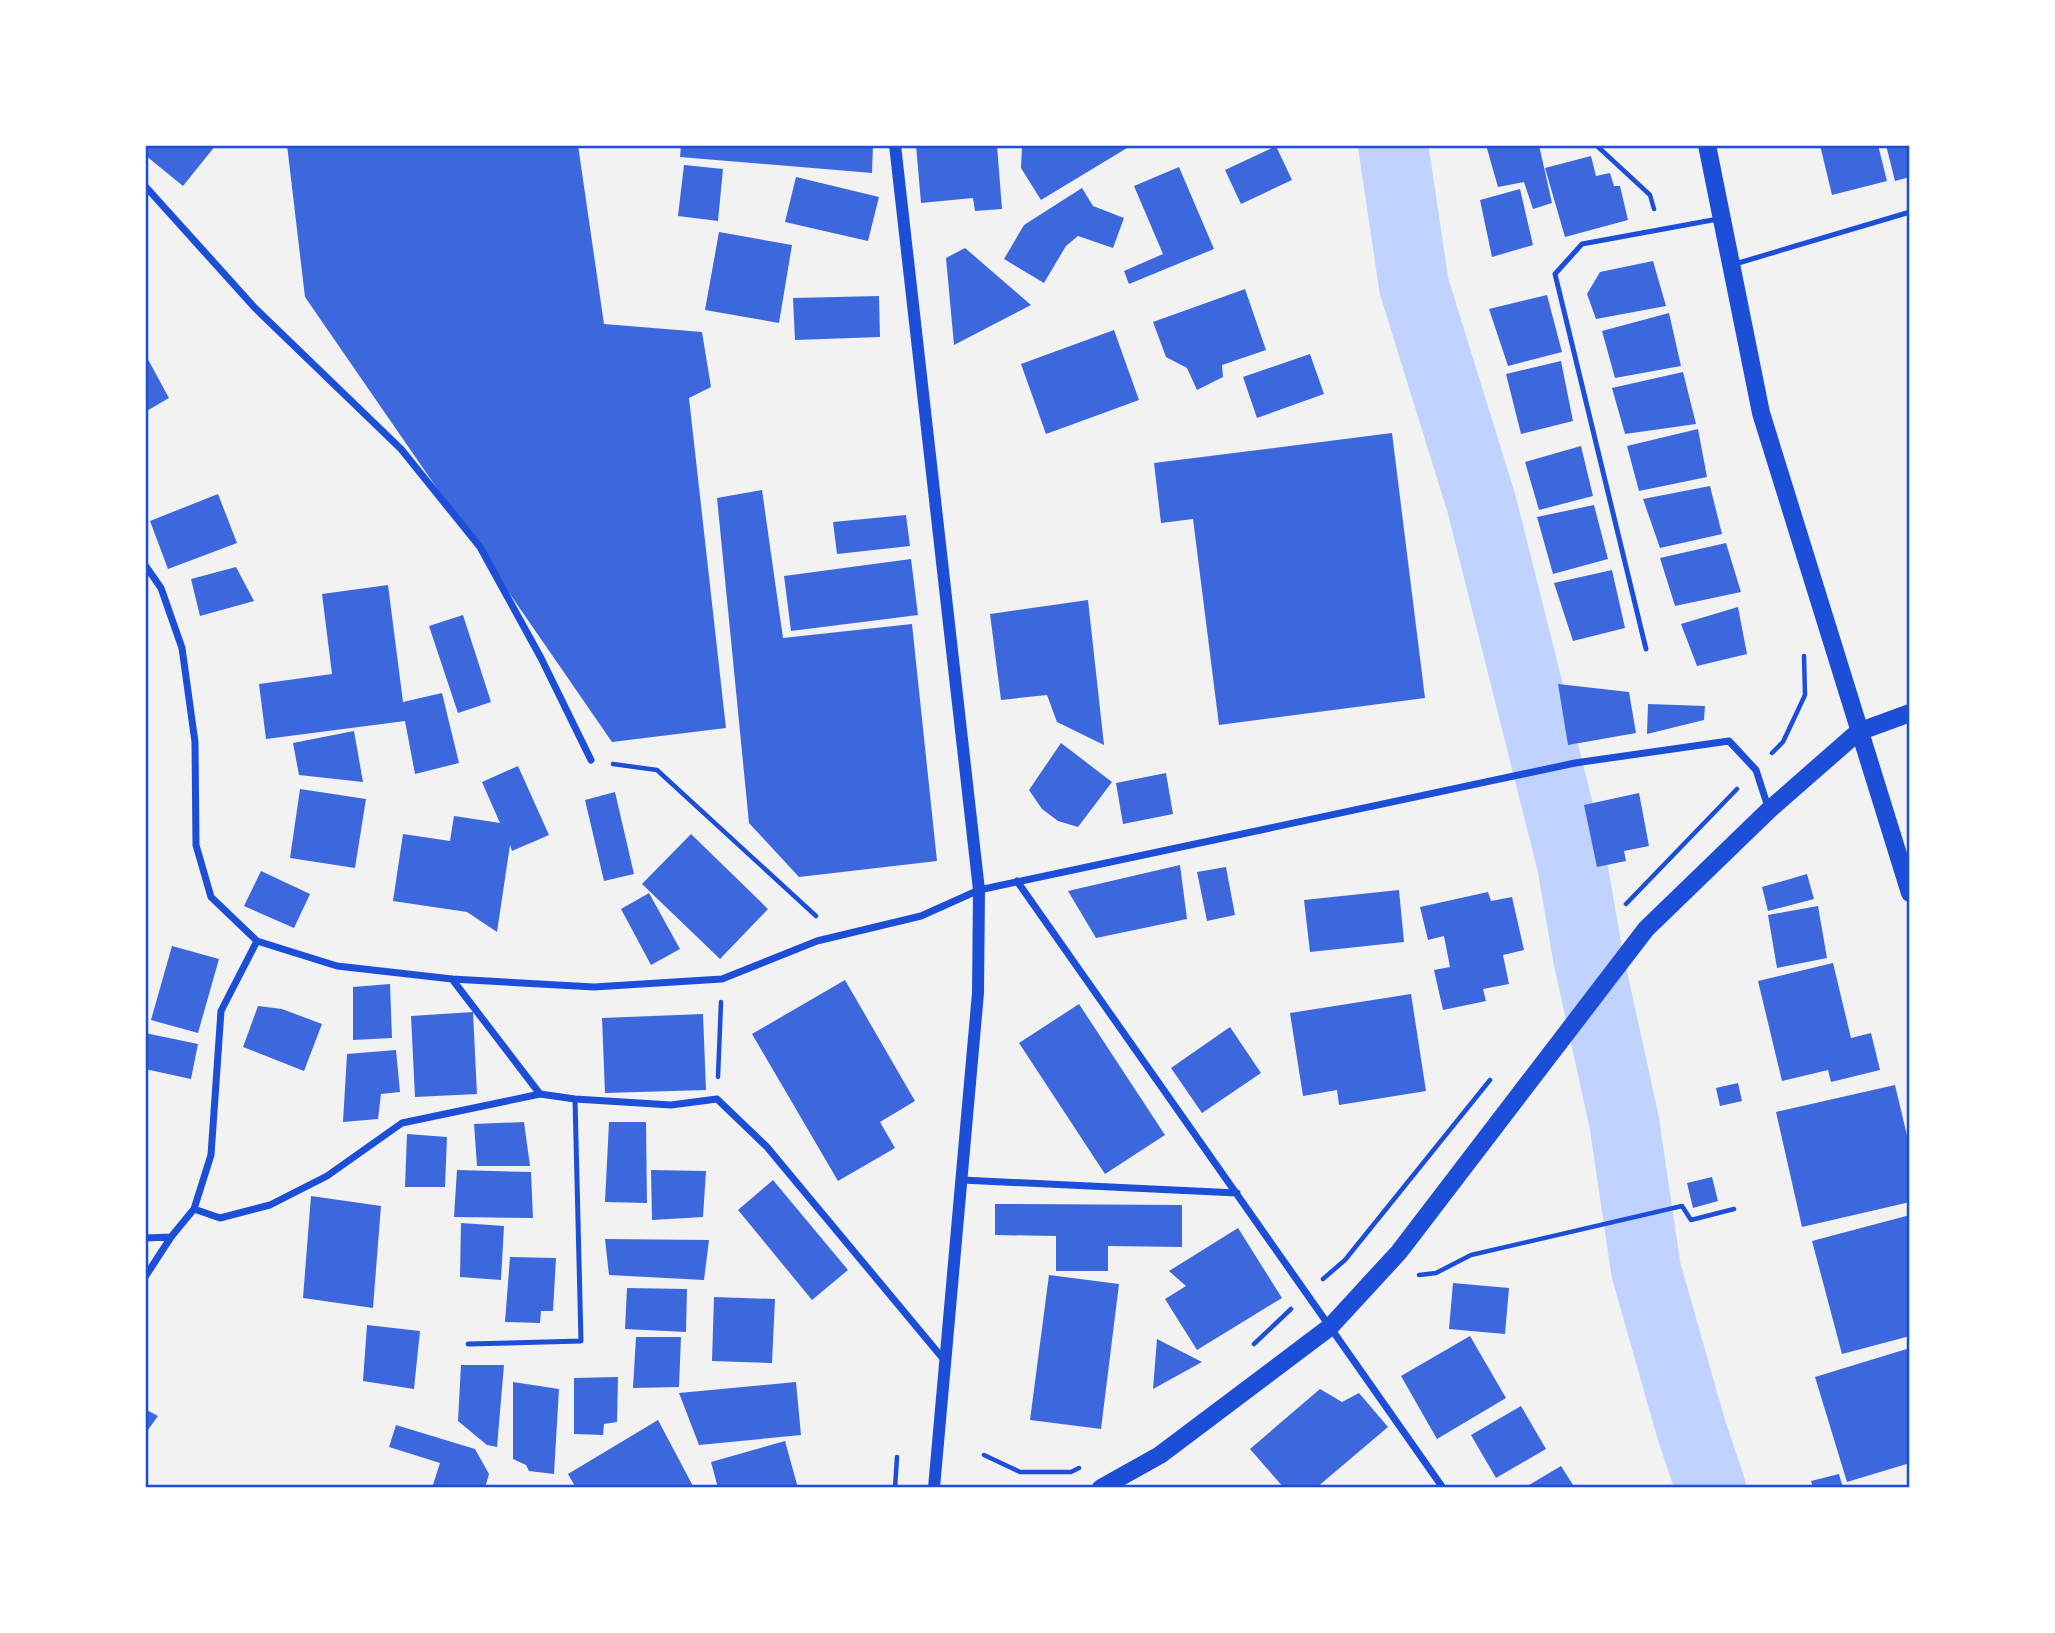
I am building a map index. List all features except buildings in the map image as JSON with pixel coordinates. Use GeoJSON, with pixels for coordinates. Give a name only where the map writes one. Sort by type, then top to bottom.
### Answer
{"type":"FeatureCollection","features":[{"type":"Feature","properties":{"kind":"main road"},"geometry":{"type":"LineString","coordinates":[[1707,145],[1760,413],[1910,893]]}},
{"type":"Feature","properties":{"kind":"main road"},"geometry":{"type":"LineString","coordinates":[[1101,1488],[1160,1455],[1331,1327],[1399,1252],[1646,929],[1769,810],[1858,732],[1910,713]]}},
{"type":"Feature","properties":{"kind":"street"},"geometry":{"type":"LineString","coordinates":[[895,145],[979,890],[978,993],[934,1488]]}},
{"type":"Feature","properties":{"kind":"street"},"geometry":{"type":"LineString","coordinates":[[145,186],[255,308],[401,450],[480,547],[541,658],[591,760]]}},
{"type":"Feature","properties":{"kind":"street"},"geometry":{"type":"LineString","coordinates":[[145,565],[161,588],[182,648],[195,742],[195,845],[211,897],[257,941],[337,966],[452,979],[594,987],[722,979],[817,941],[921,916],[979,890],[1017,881],[1575,763],[1729,741],[1756,770],[1769,810]]}},
{"type":"Feature","properties":{"kind":"street"},"geometry":{"type":"LineString","coordinates":[[1017,881],[1443,1488]]}},
{"type":"Feature","properties":{"kind":"street"},"geometry":{"type":"LineString","coordinates":[[145,1277],[171,1237],[194,1209],[211,1155],[221,1011],[257,941]]}},
{"type":"Feature","properties":{"kind":"street"},"geometry":{"type":"LineString","coordinates":[[452,979],[540,1094]]}},
{"type":"Feature","properties":{"kind":"street"},"geometry":{"type":"LineString","coordinates":[[194,1209],[220,1218],[270,1205],[327,1175],[402,1123],[540,1094],[575,1100],[671,1105],[717,1099],[767,1147],[944,1361]]}},
{"type":"Feature","properties":{"kind":"street"},"geometry":{"type":"LineString","coordinates":[[962,1180],[1237,1193]]}},
{"type":"Feature","properties":{"kind":"street"},"geometry":{"type":"LineString","coordinates":[[145,1238],[171,1237]]}},
{"type":"Feature","properties":{"kind":"lane"},"geometry":{"type":"LineString","coordinates":[[1731,265],[1910,212]]}},
{"type":"Feature","properties":{"kind":"lane"},"geometry":{"type":"LineString","coordinates":[[1646,649],[1555,274],[1582,244],[1721,218]]}},
{"type":"Feature","properties":{"kind":"lane"},"geometry":{"type":"LineString","coordinates":[[468,1344],[581,1341],[575,1100]]}},
{"type":"Feature","properties":{"kind":"path"},"geometry":{"type":"LineString","coordinates":[[1596,145],[1650,195],[1660,230]]}},
{"type":"Feature","properties":{"kind":"path"},"geometry":{"type":"LineString","coordinates":[[1622,909],[1783,742],[1805,695],[1803,646]]}},
{"type":"Feature","properties":{"kind":"path"},"geometry":{"type":"LineString","coordinates":[[591,760],[657,770],[747,856],[839,937]]}},
{"type":"Feature","properties":{"kind":"path"},"geometry":{"type":"LineString","coordinates":[[717,1099],[722,979]]}},
{"type":"Feature","properties":{"kind":"path"},"geometry":{"type":"LineString","coordinates":[[1248,1351],[1307,1292],[1345,1261],[1497,1072]]}},
{"type":"Feature","properties":{"kind":"path"},"geometry":{"type":"LineString","coordinates":[[1418,1275],[1436,1273],[1471,1255],[1682,1206],[1691,1220],[1734,1209]]}},
{"type":"Feature","properties":{"kind":"path"},"geometry":{"type":"LineString","coordinates":[[984,1455],[1020,1472],[1071,1472],[1081,1466]]}},
{"type":"Feature","properties":{"kind":"path"},"geometry":{"type":"LineString","coordinates":[[895,1488],[897,1458]]}},
{"type":"Feature","properties":{"kind":"waterway"},"geometry":{"type":"LineString","coordinates":[[1393,145],[1414,286],[1481,502],[1572,864],[1588,957],[1624,1121],[1646,1270],[1692,1432],[1711,1488]]}}]}
